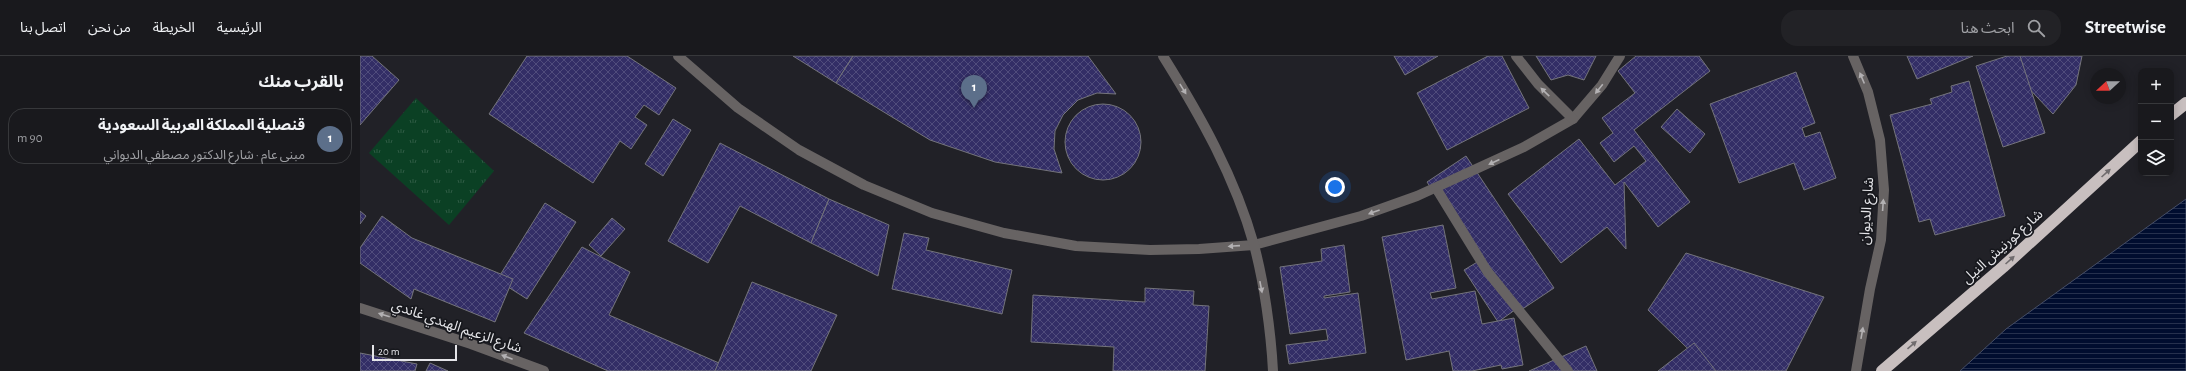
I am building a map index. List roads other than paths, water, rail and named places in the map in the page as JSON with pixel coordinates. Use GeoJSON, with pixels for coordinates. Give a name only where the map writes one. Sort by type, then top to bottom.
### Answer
{"type":"FeatureCollection","features":[{"type":"Feature","properties":{"kind":"highway"},"geometry":{"type":"LineString","coordinates":[[2174,113],[2186,103]]}},
{"type":"Feature","properties":{"kind":"highway","name":"شارع كورنيش النيل"},"geometry":{"type":"LineString","coordinates":[[1882,371],[2003,267],[2138,144]]}},
{"type":"Feature","properties":{"kind":"street"},"geometry":{"type":"LineString","coordinates":[[678,56],[738,108],[799,150],[864,185],[932,213],[1004,233],[1076,246],[1150,250],[1199,249],[1254,245],[1361,216],[1436,188],[1524,147],[1573,119],[1602,85],[1620,56]]}},
{"type":"Feature","properties":{"kind":"street"},"geometry":{"type":"LineString","coordinates":[[1162,56],[1195,107],[1228,174],[1254,245],[1265,306],[1273,371]]}},
{"type":"Feature","properties":{"kind":"street"},"geometry":{"type":"LineString","coordinates":[[1516,56],[1538,84],[1573,119]]}},
{"type":"Feature","properties":{"kind":"street","name":"شارع الديوان"},"geometry":{"type":"LineString","coordinates":[[1853,56],[1868,92],[1880,140],[1884,190],[1881,240],[1870,289],[1856,371]]}},
{"type":"Feature","properties":{"kind":"street"},"geometry":{"type":"LineString","coordinates":[[1436,188],[1487,271],[1568,371]]}},
{"type":"Feature","properties":{"kind":"street","name":"شارع الزعيم الهندي غاندي"},"geometry":{"type":"LineString","coordinates":[[360,308],[471,344],[544,371]]}},
{"type":"Feature","properties":{"kind":"water"},"geometry":{"type":"Polygon","coordinates":[[[2186,199],[2186,371],[1960,371],[2006,329],[2186,199]]]}},
{"type":"Feature","properties":{"kind":"place","name":"قنصلية المملكة العربية السعودية"},"geometry":{"type":"Point","coordinates":[974,108]}}]}
